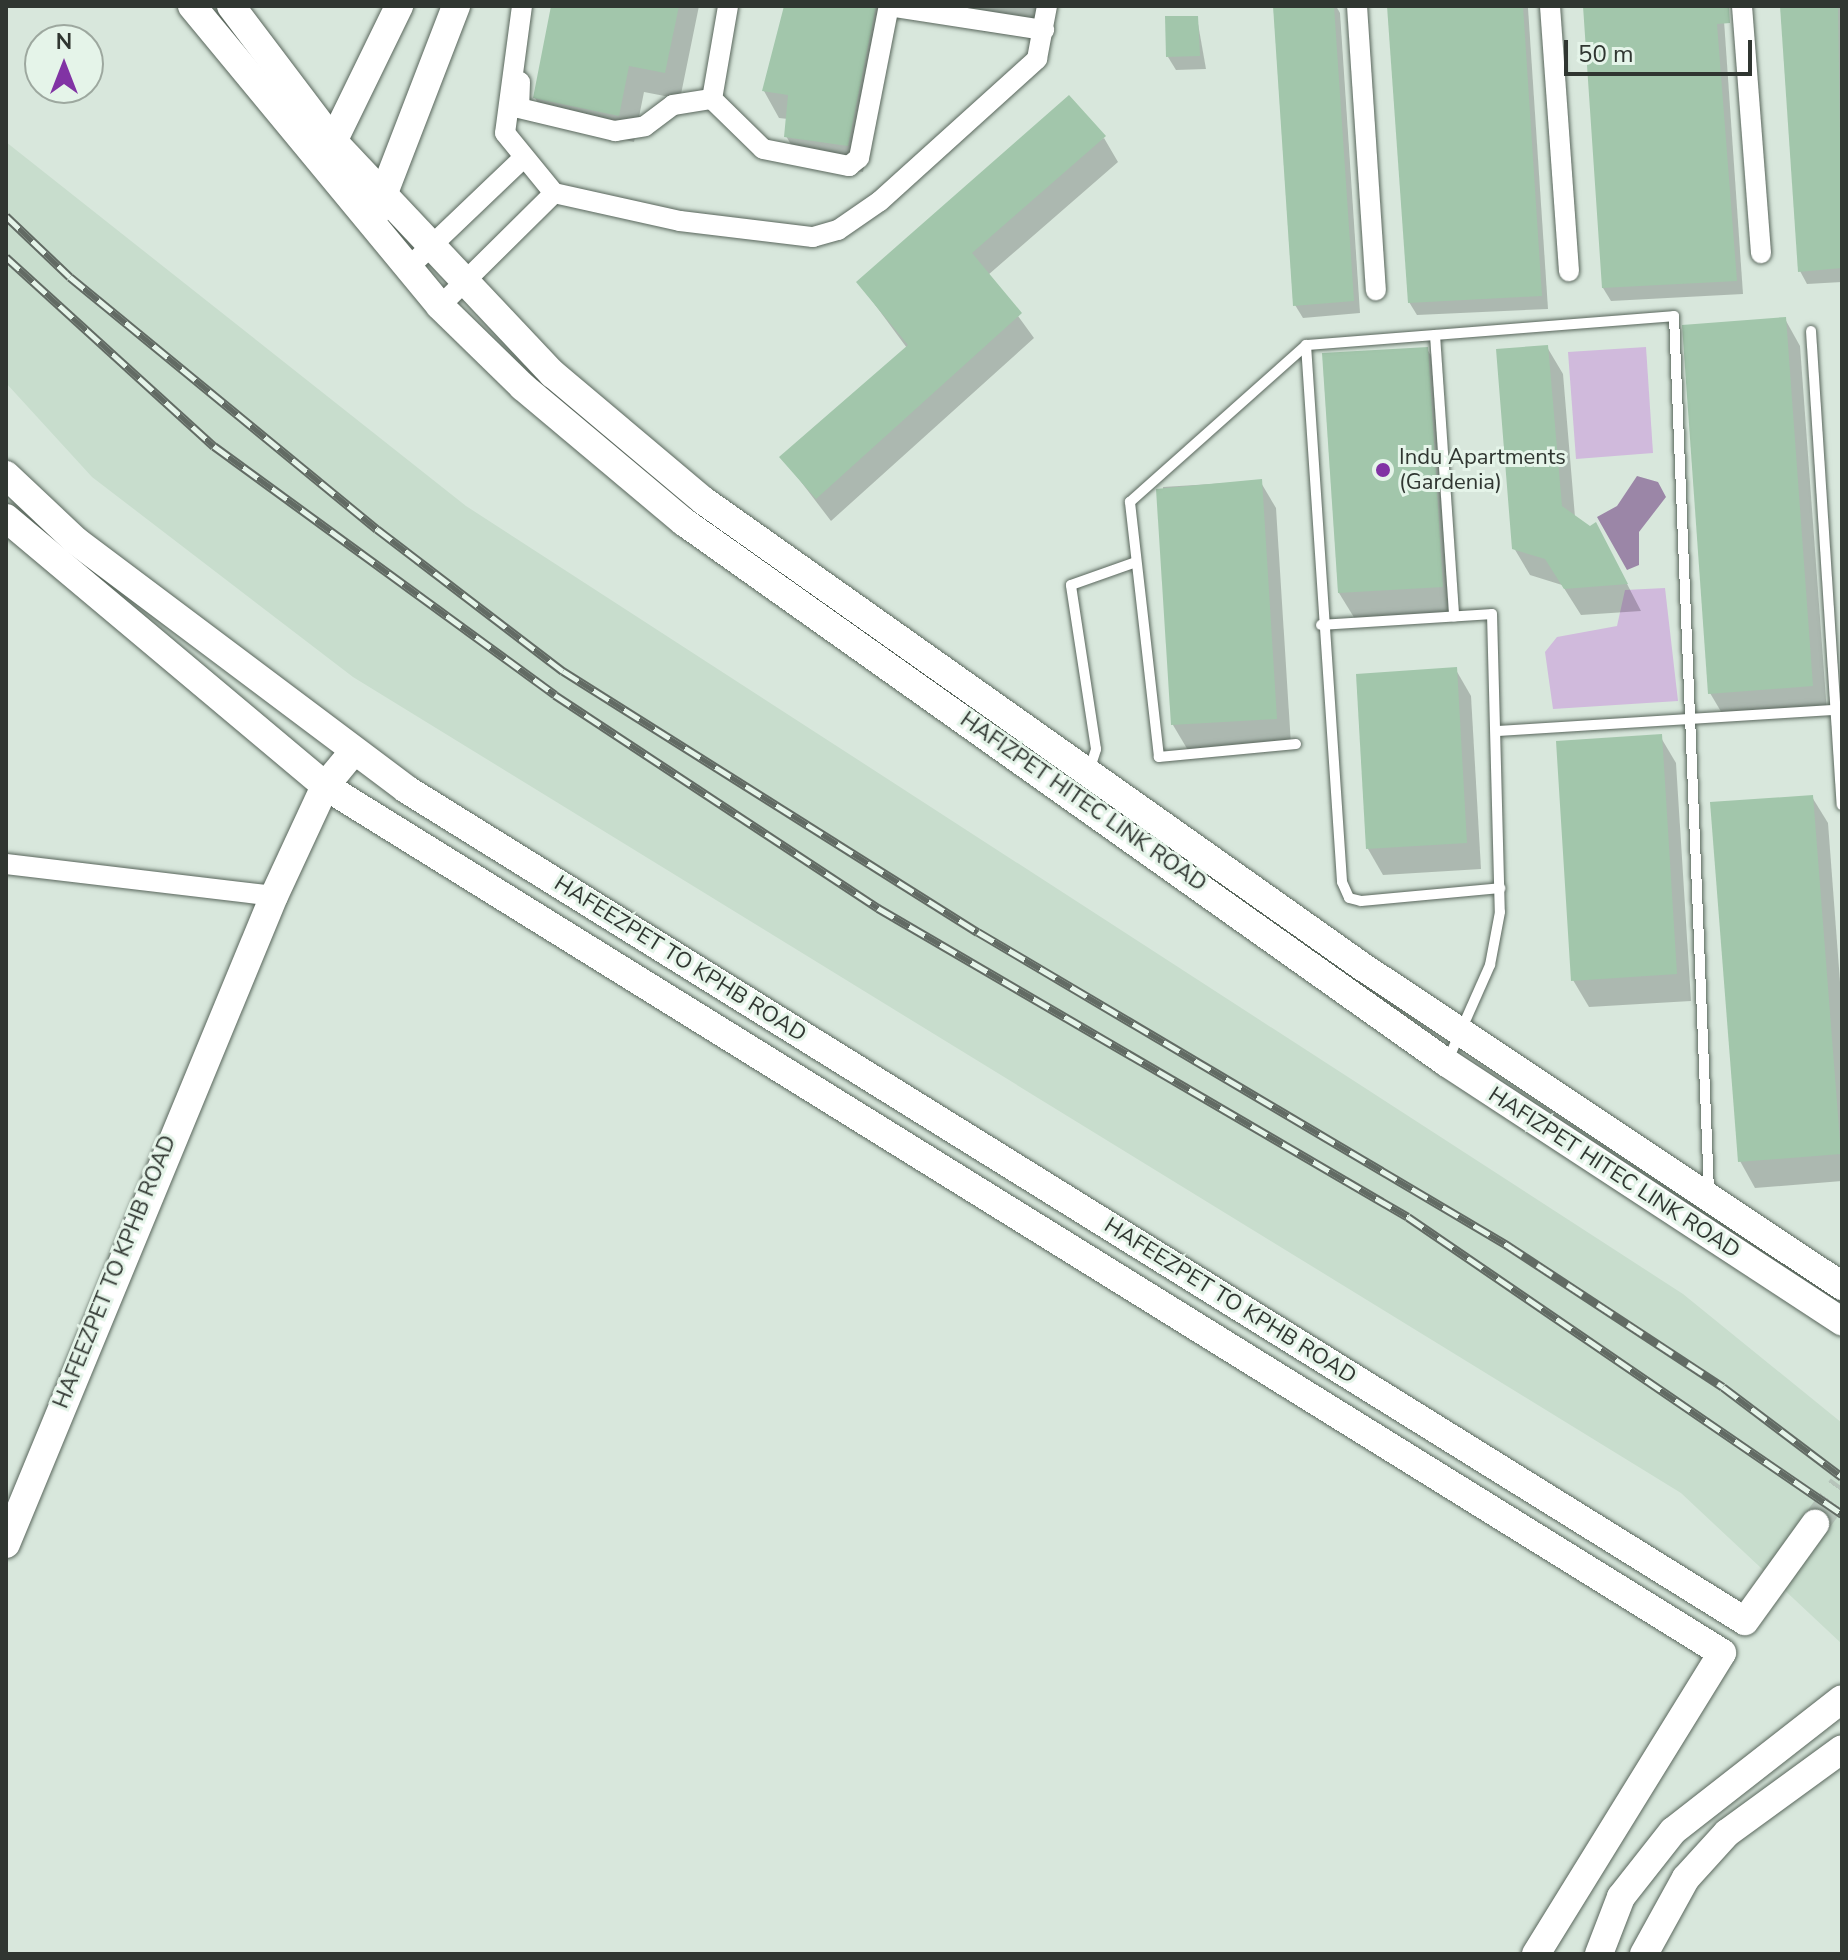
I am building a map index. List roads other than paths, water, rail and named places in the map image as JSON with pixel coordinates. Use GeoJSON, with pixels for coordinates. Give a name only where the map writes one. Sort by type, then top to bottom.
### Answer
{"type":"FeatureCollection","features":[{"type":"Feature","properties":{"kind":"main road","name":"HAFIZPET HITEC LINK ROAD"},"geometry":{"type":"LineString","coordinates":[[192,6],[230,59],[440,306],[523,387],[684,522],[1447,1063],[1842,1321]]}},
{"type":"Feature","properties":{"kind":"main road"},"geometry":{"type":"LineString","coordinates":[[231,6],[334,142],[553,374],[704,501],[1088,775],[1465,1036],[1708,1202],[1842,1286]]}},
{"type":"Feature","properties":{"kind":"main road"},"geometry":{"type":"LineString","coordinates":[[320,167],[399,6]]}},
{"type":"Feature","properties":{"kind":"main road"},"geometry":{"type":"LineString","coordinates":[[371,226],[456,6]]}},
{"type":"Feature","properties":{"kind":"main road"},"geometry":{"type":"LineString","coordinates":[[230,59],[254,40]]}},
{"type":"Feature","properties":{"kind":"main road"},"geometry":{"type":"LineString","coordinates":[[6,475],[76,541],[353,752]]}},
{"type":"Feature","properties":{"kind":"main road"},"geometry":{"type":"LineString","coordinates":[[6,518],[325,786],[1722,1653],[1536,1954]]}},
{"type":"Feature","properties":{"kind":"main road","name":"HAFEEZPET TO KPHB ROAD"},"geometry":{"type":"LineString","coordinates":[[6,1544],[274,896],[325,786],[353,752],[1745,1621],[1815,1524]]}},
{"type":"Feature","properties":{"kind":"main road"},"geometry":{"type":"LineString","coordinates":[[1599,1954],[1621,1897],[1673,1831],[1842,1699]]}},
{"type":"Feature","properties":{"kind":"main road"},"geometry":{"type":"LineString","coordinates":[[1644,1954],[1686,1878],[1727,1833],[1842,1749]]}},
{"type":"Feature","properties":{"kind":"street"},"geometry":{"type":"LineString","coordinates":[[522,6],[505,133],[522,159],[554,193],[680,221],[813,237],[838,230],[1037,59],[1047,6]]}},
{"type":"Feature","properties":{"kind":"street"},"geometry":{"type":"LineString","coordinates":[[536,6],[519,108],[634,130],[673,105],[712,99]]}},
{"type":"Feature","properties":{"kind":"street"},"geometry":{"type":"LineString","coordinates":[[712,99],[728,6]]}},
{"type":"Feature","properties":{"kind":"street"},"geometry":{"type":"LineString","coordinates":[[1357,6],[1376,290]]}},
{"type":"Feature","properties":{"kind":"street"},"geometry":{"type":"LineString","coordinates":[[1550,6],[1569,271]]}},
{"type":"Feature","properties":{"kind":"street"},"geometry":{"type":"LineString","coordinates":[[1742,6],[1761,253]]}},
{"type":"Feature","properties":{"kind":"street"},"geometry":{"type":"LineString","coordinates":[[712,99],[763,149],[854,165],[888,8],[1044,30]]}},
{"type":"Feature","properties":{"kind":"street"},"geometry":{"type":"LineString","coordinates":[[407,269],[522,159]]}},
{"type":"Feature","properties":{"kind":"street"},"geometry":{"type":"LineString","coordinates":[[440,306],[554,193]]}},
{"type":"Feature","properties":{"kind":"street"},"geometry":{"type":"LineString","coordinates":[[6,864],[274,896]]}},
{"type":"Feature","properties":{"kind":"lane"},"geometry":{"type":"LineString","coordinates":[[1296,744],[1159,757],[1130,502],[1306,345],[1674,316],[1685,724],[1708,1202]]}},
{"type":"Feature","properties":{"kind":"lane"},"geometry":{"type":"LineString","coordinates":[[1811,331],[1842,805]]}},
{"type":"Feature","properties":{"kind":"lane"},"geometry":{"type":"LineString","coordinates":[[1435,335],[1454,616]]}},
{"type":"Feature","properties":{"kind":"lane"},"geometry":{"type":"LineString","coordinates":[[1306,345],[1321,625],[1349,898],[1500,888]]}},
{"type":"Feature","properties":{"kind":"lane"},"geometry":{"type":"LineString","coordinates":[[1088,775],[1096,749],[1071,585],[1136,562]]}},
{"type":"Feature","properties":{"kind":"lane"},"geometry":{"type":"LineString","coordinates":[[1321,625],[1492,614],[1499,731],[1500,888],[1490,965],[1465,1036],[1447,1063]]}},
{"type":"Feature","properties":{"kind":"lane"},"geometry":{"type":"LineString","coordinates":[[1499,731],[1685,724],[1835,710]]}},
{"type":"Feature","properties":{"kind":"tunnel"},"geometry":{"type":"LineString","coordinates":[[1815,1524],[1842,1487]]}},
{"type":"Feature","properties":{"kind":"railway"},"geometry":{"type":"LineString","coordinates":[[6,216],[70,277],[377,529],[563,671],[978,932],[1507,1245],[1723,1387],[1842,1477]]}},
{"type":"Feature","properties":{"kind":"railway"},"geometry":{"type":"LineString","coordinates":[[6,257],[214,446],[555,695],[878,908],[1408,1217],[1842,1514]]}},
{"type":"Feature","properties":{"kind":"place","name":"Indu Apartments (Gardenia)"},"geometry":{"type":"Point","coordinates":[1383,470]}}]}
